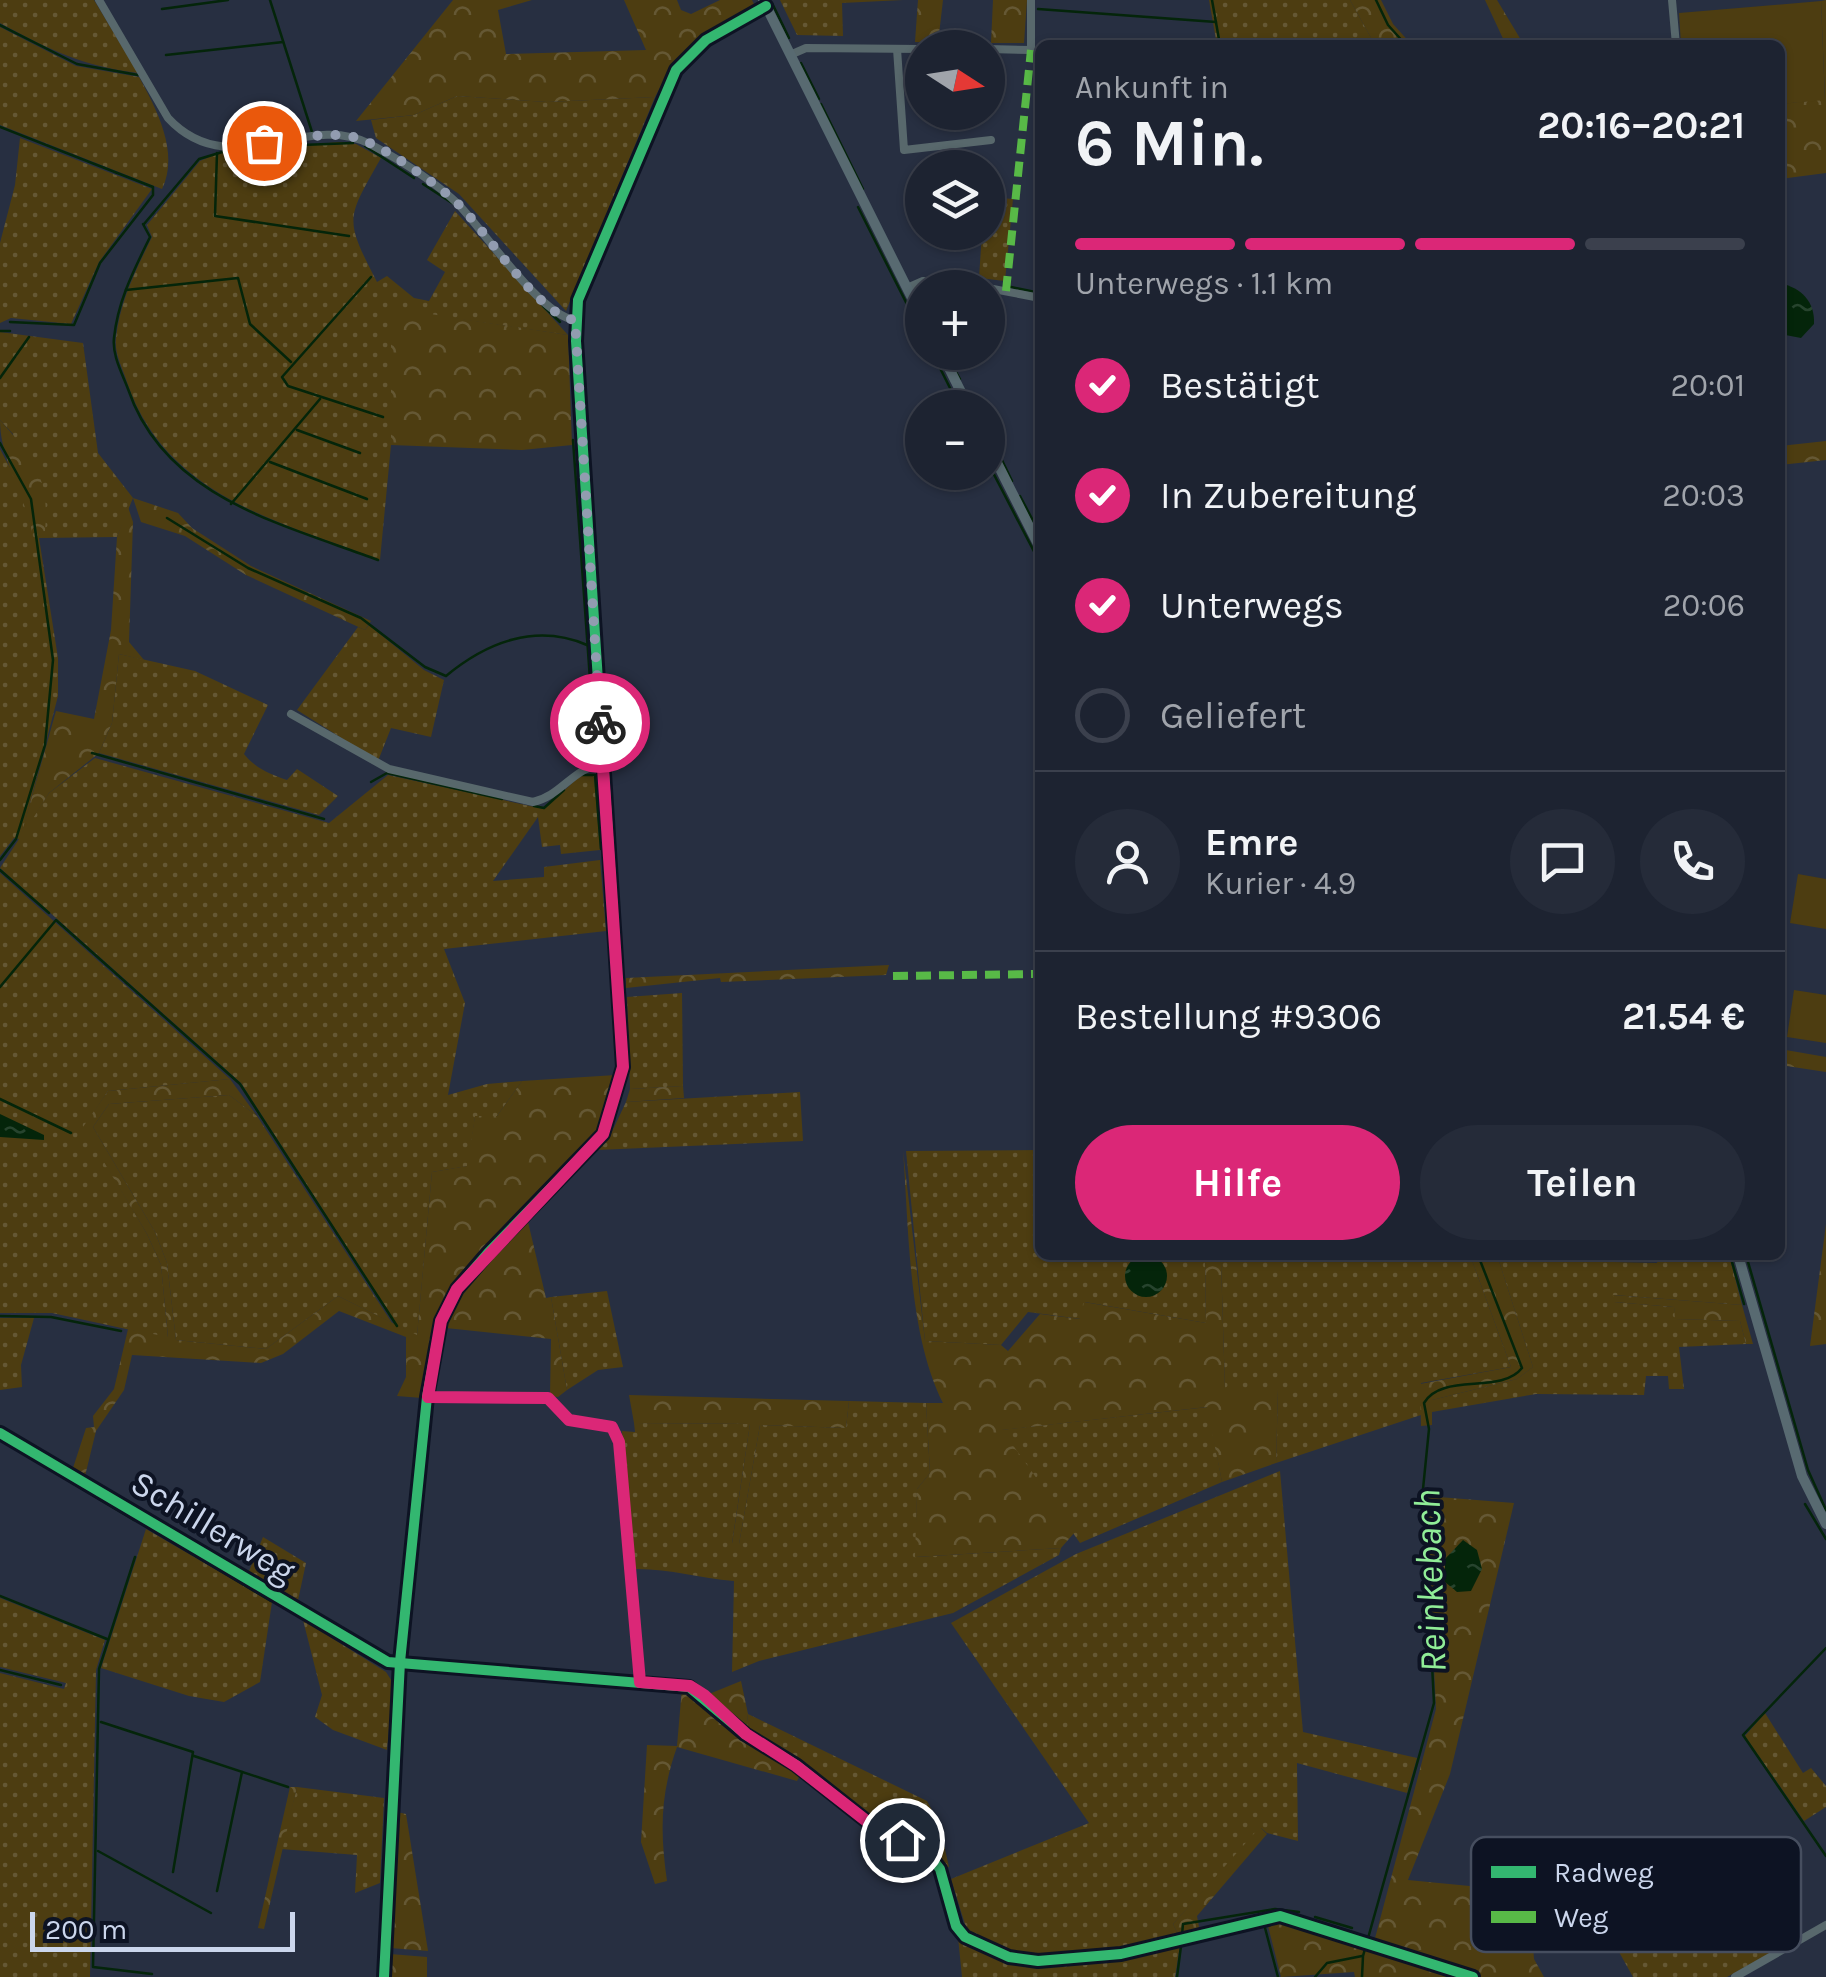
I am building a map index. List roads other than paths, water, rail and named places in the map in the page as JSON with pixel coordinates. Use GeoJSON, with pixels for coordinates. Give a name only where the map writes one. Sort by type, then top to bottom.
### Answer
{"type":"FeatureCollection","features":[{"type":"Feature","properties":{"kind":"main road"},"geometry":{"type":"LineString","coordinates":[[764,3],[905,284]]}},
{"type":"Feature","properties":{"kind":"main road"},"geometry":{"type":"LineString","coordinates":[[1005,479],[1035,538]]}},
{"type":"Feature","properties":{"kind":"main road"},"geometry":{"type":"LineString","coordinates":[[1739,1260],[1802,1476],[1826,1524]]}},
{"type":"Feature","properties":{"kind":"street"},"geometry":{"type":"LineString","coordinates":[[98,0],[168,118],[182,133],[212,147],[338,136],[371,144],[455,201],[540,297],[564,319],[575,320]]}},
{"type":"Feature","properties":{"kind":"street"},"geometry":{"type":"LineString","coordinates":[[1005,49],[1032,50],[1031,0]]}},
{"type":"Feature","properties":{"kind":"street"},"geometry":{"type":"LineString","coordinates":[[1672,0],[1676,40]]}},
{"type":"Feature","properties":{"kind":"street"},"geometry":{"type":"LineString","coordinates":[[384,1977],[400,1662],[428,1397],[441,1321],[457,1289],[603,1134],[623,1067],[575,320],[578,300],[676,70],[706,40],[764,3]]}},
{"type":"Feature","properties":{"kind":"street"},"geometry":{"type":"LineString","coordinates":[[790,55],[806,48],[905,49]]}},
{"type":"Feature","properties":{"kind":"street"},"geometry":{"type":"LineString","coordinates":[[897,49],[904,150],[991,140]]}},
{"type":"Feature","properties":{"kind":"street"},"geometry":{"type":"LineString","coordinates":[[1005,291],[1035,297]]}},
{"type":"Feature","properties":{"kind":"street"},"geometry":{"type":"LineString","coordinates":[[291,714],[388,769],[533,802],[548,799],[582,769],[602,764]]}},
{"type":"Feature","properties":{"kind":"street"},"geometry":{"type":"LineString","coordinates":[[428,1397],[548,1398],[569,1420],[603,1424],[617,1432],[640,1682]]}},
{"type":"Feature","properties":{"kind":"street","name":"Schillerweg"},"geometry":{"type":"LineString","coordinates":[[0,1433],[388,1662],[690,1686],[746,1734],[796,1766],[878,1830],[926,1852],[940,1870],[956,1926],[965,1937],[1008,1957],[1038,1960],[1121,1954],[1280,1916],[1473,1977]]}},
{"type":"Feature","properties":{"kind":"street"},"geometry":{"type":"LineString","coordinates":[[1801,1939],[1826,1925]]}},
{"type":"Feature","properties":{"kind":"street"},"geometry":{"type":"LineString","coordinates":[[1735,1977],[1779,1952]]}},
{"type":"Feature","properties":{"kind":"water"},"geometry":{"type":"Polygon","coordinates":[[[1785,285],[1800,292],[1812,309],[1814,324],[1801,338],[1785,335],[1785,285]]]}},
{"type":"Feature","properties":{"kind":"water"},"geometry":{"type":"Polygon","coordinates":[[[0,1114],[44,1135],[44,1140],[0,1137],[0,1114]]]}},
{"type":"Feature","properties":{"kind":"water"},"geometry":{"type":"Polygon","coordinates":[[[1133,1260],[1159,1260],[1165,1268],[1165,1284],[1154,1295],[1138,1295],[1127,1284],[1125,1276],[1133,1260]]]}},
{"type":"Feature","properties":{"kind":"water"},"geometry":{"type":"Polygon","coordinates":[[[1463,1540],[1477,1550],[1482,1569],[1471,1591],[1457,1592],[1445,1582],[1445,1559],[1463,1540]]]}},
{"type":"Feature","properties":{"kind":"waterway"},"geometry":{"type":"LineString","coordinates":[[162,9],[228,0]]}},
{"type":"Feature","properties":{"kind":"waterway"},"geometry":{"type":"LineString","coordinates":[[270,0],[312,132]]}},
{"type":"Feature","properties":{"kind":"waterway","name":"Reinkebach"},"geometry":{"type":"LineString","coordinates":[[1212,0],[1219,40]]}},
{"type":"Feature","properties":{"kind":"waterway"},"geometry":{"type":"LineString","coordinates":[[1376,0],[1388,25],[1402,40]]}},
{"type":"Feature","properties":{"kind":"waterway"},"geometry":{"type":"LineString","coordinates":[[772,3],[789,38]]}},
{"type":"Feature","properties":{"kind":"waterway"},"geometry":{"type":"LineString","coordinates":[[1038,9],[1216,22]]}},
{"type":"Feature","properties":{"kind":"waterway"},"geometry":{"type":"LineString","coordinates":[[0,25],[77,64],[138,75]]}},
{"type":"Feature","properties":{"kind":"waterway"},"geometry":{"type":"LineString","coordinates":[[166,55],[283,42]]}},
{"type":"Feature","properties":{"kind":"waterway"},"geometry":{"type":"LineString","coordinates":[[801,63],[819,99]]}},
{"type":"Feature","properties":{"kind":"waterway"},"geometry":{"type":"LineString","coordinates":[[585,293],[674,86]]}},
{"type":"Feature","properties":{"kind":"waterway"},"geometry":{"type":"LineString","coordinates":[[821,104],[863,189]]}},
{"type":"Feature","properties":{"kind":"waterway"},"geometry":{"type":"LineString","coordinates":[[0,127],[153,187],[153,195],[100,263],[74,325],[10,322]]}},
{"type":"Feature","properties":{"kind":"waterway"},"geometry":{"type":"LineString","coordinates":[[276,146],[353,143]]}},
{"type":"Feature","properties":{"kind":"waterway"},"geometry":{"type":"LineString","coordinates":[[365,146],[414,178]]}},
{"type":"Feature","properties":{"kind":"waterway"},"geometry":{"type":"LineString","coordinates":[[144,224],[199,159],[229,150]]}},
{"type":"Feature","properties":{"kind":"waterway"},"geometry":{"type":"LineString","coordinates":[[217,153],[215,216],[349,236]]}},
{"type":"Feature","properties":{"kind":"waterway"},"geometry":{"type":"LineString","coordinates":[[423,184],[452,203]]}},
{"type":"Feature","properties":{"kind":"waterway"},"geometry":{"type":"LineString","coordinates":[[858,207],[905,300]]}},
{"type":"Feature","properties":{"kind":"waterway"},"geometry":{"type":"LineString","coordinates":[[143,224],[150,237],[123,298],[114,344],[120,370],[145,426],[169,457],[198,482],[231,502],[378,560]]}},
{"type":"Feature","properties":{"kind":"waterway"},"geometry":{"type":"LineString","coordinates":[[371,277],[282,377],[288,386],[383,417]]}},
{"type":"Feature","properties":{"kind":"waterway"},"geometry":{"type":"LineString","coordinates":[[126,290],[238,278],[250,324],[291,362]]}},
{"type":"Feature","properties":{"kind":"waterway"},"geometry":{"type":"LineString","coordinates":[[1011,287],[1035,292]]}},
{"type":"Feature","properties":{"kind":"waterway"},"geometry":{"type":"LineString","coordinates":[[543,306],[560,322]]}},
{"type":"Feature","properties":{"kind":"waterway"},"geometry":{"type":"LineString","coordinates":[[0,331],[10,331]]}},
{"type":"Feature","properties":{"kind":"waterway"},"geometry":{"type":"LineString","coordinates":[[0,378],[29,337]]}},
{"type":"Feature","properties":{"kind":"waterway"},"geometry":{"type":"LineString","coordinates":[[941,370],[951,390]]}},
{"type":"Feature","properties":{"kind":"waterway"},"geometry":{"type":"LineString","coordinates":[[956,372],[960,379]]}},
{"type":"Feature","properties":{"kind":"waterway"},"geometry":{"type":"LineString","coordinates":[[231,504],[320,399]]}},
{"type":"Feature","properties":{"kind":"waterway"},"geometry":{"type":"LineString","coordinates":[[297,430],[360,453]]}},
{"type":"Feature","properties":{"kind":"waterway"},"geometry":{"type":"LineString","coordinates":[[573,440],[595,750]]}},
{"type":"Feature","properties":{"kind":"waterway"},"geometry":{"type":"LineString","coordinates":[[0,443],[31,499],[53,660],[45,745],[16,839],[0,860]]}},
{"type":"Feature","properties":{"kind":"waterway"},"geometry":{"type":"LineString","coordinates":[[270,462],[367,499]]}},
{"type":"Feature","properties":{"kind":"waterway"},"geometry":{"type":"LineString","coordinates":[[1005,466],[1012,481]]}},
{"type":"Feature","properties":{"kind":"waterway"},"geometry":{"type":"LineString","coordinates":[[1002,490],[1035,553]]}},
{"type":"Feature","properties":{"kind":"waterway"},"geometry":{"type":"LineString","coordinates":[[1020,496],[1035,524]]}},
{"type":"Feature","properties":{"kind":"waterway"},"geometry":{"type":"LineString","coordinates":[[167,518],[248,568],[361,618],[425,667],[446,676],[495,645],[531,636],[587,645]]}},
{"type":"Feature","properties":{"kind":"waterway"},"geometry":{"type":"LineString","coordinates":[[595,553],[620,933]]}},
{"type":"Feature","properties":{"kind":"waterway"},"geometry":{"type":"LineString","coordinates":[[92,753],[324,819]]}},
{"type":"Feature","properties":{"kind":"waterway"},"geometry":{"type":"LineString","coordinates":[[371,782],[387,773],[502,799]]}},
{"type":"Feature","properties":{"kind":"waterway"},"geometry":{"type":"LineString","coordinates":[[581,775],[595,775],[601,849]]}},
{"type":"Feature","properties":{"kind":"waterway"},"geometry":{"type":"LineString","coordinates":[[534,806],[544,808],[564,790]]}},
{"type":"Feature","properties":{"kind":"waterway"},"geometry":{"type":"LineString","coordinates":[[0,870],[49,913]]}},
{"type":"Feature","properties":{"kind":"waterway"},"geometry":{"type":"LineString","coordinates":[[0,987],[56,920],[240,1084],[397,1326]]}},
{"type":"Feature","properties":{"kind":"waterway"},"geometry":{"type":"LineString","coordinates":[[0,1099],[71,1133]]}},
{"type":"Feature","properties":{"kind":"waterway","name":"Reinkebach"},"geometry":{"type":"LineString","coordinates":[[1362,1977],[1363,1956],[1434,1703],[1423,1489],[1429,1429],[1424,1403],[1444,1388],[1500,1380],[1522,1368],[1480,1260]]}},
{"type":"Feature","properties":{"kind":"waterway"},"geometry":{"type":"LineString","coordinates":[[1731,1260],[1744,1304]]}},
{"type":"Feature","properties":{"kind":"waterway"},"geometry":{"type":"LineString","coordinates":[[1747,1260],[1808,1470],[1826,1510]]}},
{"type":"Feature","properties":{"kind":"waterway"},"geometry":{"type":"LineString","coordinates":[[0,1316],[51,1317],[121,1331]]}},
{"type":"Feature","properties":{"kind":"waterway"},"geometry":{"type":"LineString","coordinates":[[0,1426],[48,1456]]}},
{"type":"Feature","properties":{"kind":"waterway"},"geometry":{"type":"LineString","coordinates":[[0,1439],[44,1466]]}},
{"type":"Feature","properties":{"kind":"waterway"},"geometry":{"type":"LineString","coordinates":[[54,1472],[134,1520]]}},
{"type":"Feature","properties":{"kind":"waterway"},"geometry":{"type":"LineString","coordinates":[[1805,1504],[1826,1539]]}},
{"type":"Feature","properties":{"kind":"waterway"},"geometry":{"type":"LineString","coordinates":[[151,1529],[271,1601]]}},
{"type":"Feature","properties":{"kind":"waterway"},"geometry":{"type":"LineString","coordinates":[[135,1557],[99,1669],[93,1967],[152,1974]]}},
{"type":"Feature","properties":{"kind":"waterway"},"geometry":{"type":"LineString","coordinates":[[0,1596],[107,1639]]}},
{"type":"Feature","properties":{"kind":"waterway"},"geometry":{"type":"LineString","coordinates":[[1826,1648],[1743,1735],[1826,1856]]}},
{"type":"Feature","properties":{"kind":"waterway"},"geometry":{"type":"LineString","coordinates":[[0,1670],[61,1685]]}},
{"type":"Feature","properties":{"kind":"waterway"},"geometry":{"type":"LineString","coordinates":[[101,1722],[193,1752],[173,1872]]}},
{"type":"Feature","properties":{"kind":"waterway"},"geometry":{"type":"LineString","coordinates":[[194,1756],[288,1787]]}},
{"type":"Feature","properties":{"kind":"waterway"},"geometry":{"type":"LineString","coordinates":[[217,1891],[242,1772]]}},
{"type":"Feature","properties":{"kind":"waterway"},"geometry":{"type":"LineString","coordinates":[[98,1851],[211,1913]]}},
{"type":"Feature","properties":{"kind":"waterway"},"geometry":{"type":"LineString","coordinates":[[1182,1935],[1183,1924],[1275,1909],[1299,1912]]}},
{"type":"Feature","properties":{"kind":"waterway"},"geometry":{"type":"LineString","coordinates":[[1315,1917],[1352,1928]]}},
{"type":"Feature","properties":{"kind":"waterway"},"geometry":{"type":"LineString","coordinates":[[1264,1924],[1278,1977]]}},
{"type":"Feature","properties":{"kind":"waterway"},"geometry":{"type":"LineString","coordinates":[[1177,1977],[1181,1946]]}},
{"type":"Feature","properties":{"kind":"waterway"},"geometry":{"type":"LineString","coordinates":[[1315,1977],[1327,1963],[1362,1956]]}}]}
